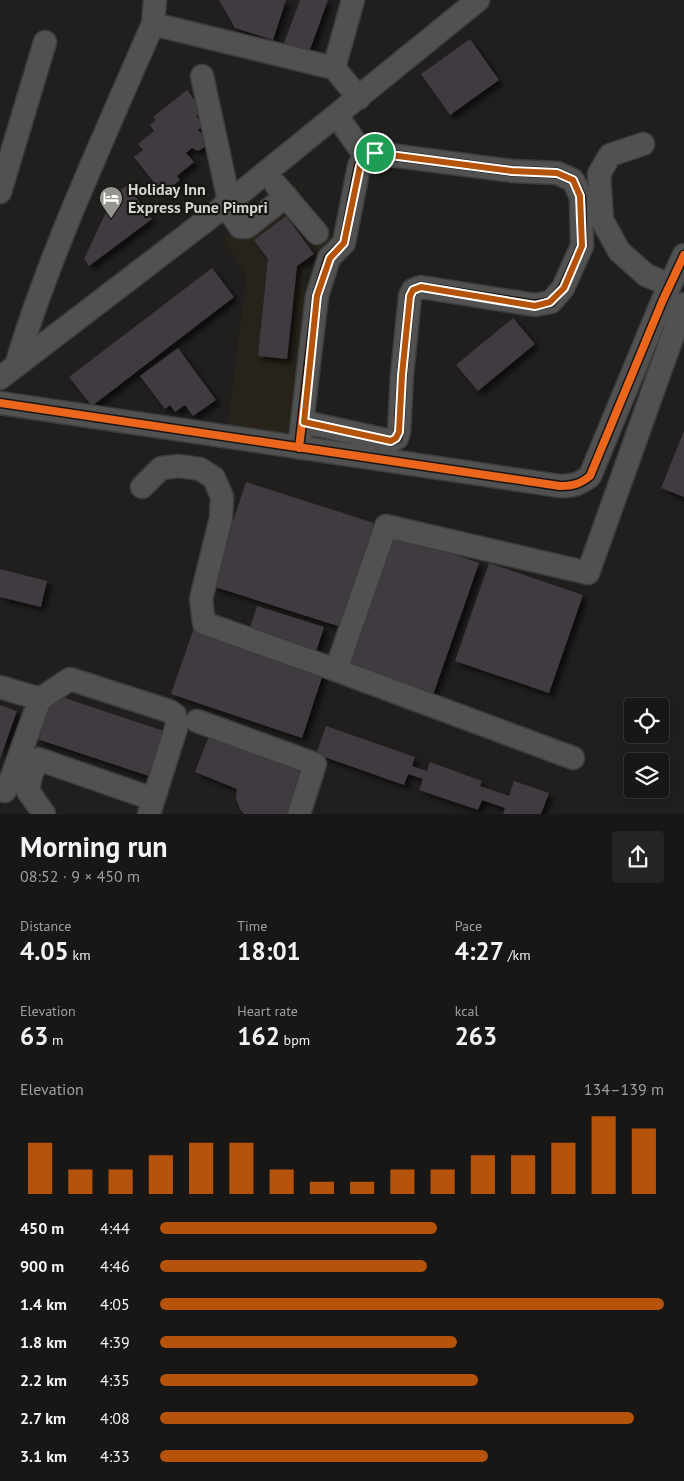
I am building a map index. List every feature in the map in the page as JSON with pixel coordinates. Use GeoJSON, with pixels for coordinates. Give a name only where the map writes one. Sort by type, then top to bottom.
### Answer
{"type":"FeatureCollection","features":[{"type":"Feature","properties":{"kind":"street"},"geometry":{"type":"LineString","coordinates":[[8,372],[28,325],[48,269],[153,24],[156,0]]}},
{"type":"Feature","properties":{"kind":"street"},"geometry":{"type":"LineString","coordinates":[[334,68],[353,0]]}},
{"type":"Feature","properties":{"kind":"street"},"geometry":{"type":"LineString","coordinates":[[8,372],[337,116],[478,0]]}},
{"type":"Feature","properties":{"kind":"street"},"geometry":{"type":"LineString","coordinates":[[153,24],[334,68],[359,98]]}},
{"type":"Feature","properties":{"kind":"street"},"geometry":{"type":"LineString","coordinates":[[0,192],[45,42]]}},
{"type":"Feature","properties":{"kind":"street"},"geometry":{"type":"LineString","coordinates":[[202,76],[227,203],[240,228],[247,227],[286,196]]}},
{"type":"Feature","properties":{"kind":"street"},"geometry":{"type":"LineString","coordinates":[[337,116],[365,156]]}},
{"type":"Feature","properties":{"kind":"street"},"geometry":{"type":"LineString","coordinates":[[643,144],[610,155],[599,174],[602,220],[619,250],[646,275],[670,285]]}},
{"type":"Feature","properties":{"kind":"street"},"geometry":{"type":"LineString","coordinates":[[299,448],[304,422],[317,296],[330,258],[344,243],[360,166],[365,156],[375,153],[512,171],[557,173],[573,180],[580,196],[582,246],[564,288],[550,302],[535,306],[421,287],[413,290],[410,296],[402,375],[399,432],[396,438],[391,441],[304,422]]}},
{"type":"Feature","properties":{"kind":"street"},"geometry":{"type":"LineString","coordinates":[[266,172],[317,234]]}},
{"type":"Feature","properties":{"kind":"street"},"geometry":{"type":"LineString","coordinates":[[0,403],[560,486],[572,486],[590,476],[684,255]]}},
{"type":"Feature","properties":{"kind":"street"},"geometry":{"type":"LineString","coordinates":[[336,670],[386,526],[588,573],[684,304]]}},
{"type":"Feature","properties":{"kind":"street"},"geometry":{"type":"LineString","coordinates":[[142,487],[161,468],[179,466],[200,469],[214,478],[222,497],[221,518],[201,599],[204,623],[573,758]]}},
{"type":"Feature","properties":{"kind":"street"},"geometry":{"type":"LineString","coordinates":[[0,790],[5,791],[11,779],[40,699],[70,679],[169,711],[175,715],[177,725],[151,806],[38,759],[31,775],[28,791],[44,814]]}},
{"type":"Feature","properties":{"kind":"street"},"geometry":{"type":"LineString","coordinates":[[0,687],[40,699]]}},
{"type":"Feature","properties":{"kind":"street"},"geometry":{"type":"LineString","coordinates":[[197,721],[315,764],[298,814]]}},
{"type":"Feature","properties":{"kind":"shaded area"},"geometry":{"type":"Polygon","coordinates":[[[294,185],[336,241],[307,264],[292,436],[227,430],[247,275],[223,240],[294,185]]]}},
{"type":"Feature","properties":{"kind":"building"},"geometry":{"type":"Polygon","coordinates":[[[219,0],[286,0],[273,40],[235,28],[219,0]]]}},
{"type":"Feature","properties":{"kind":"building"},"geometry":{"type":"Polygon","coordinates":[[[300,0],[328,0],[308,55],[283,46],[300,0]]]}},
{"type":"Feature","properties":{"kind":"building"},"geometry":{"type":"Polygon","coordinates":[[[470,39],[499,80],[450,115],[421,74],[470,39]]]}},
{"type":"Feature","properties":{"kind":"building"},"geometry":{"type":"Polygon","coordinates":[[[187,90],[203,111],[196,116],[204,126],[198,130],[206,138],[205,147],[198,151],[192,148],[186,153],[194,162],[177,176],[180,180],[163,194],[134,157],[143,150],[138,144],[154,131],[150,125],[156,120],[153,117],[187,90]]]}},
{"type":"Feature","properties":{"kind":"building"},"geometry":{"type":"Polygon","coordinates":[[[127,185],[152,219],[89,266],[84,259],[106,212],[115,205],[110,198],[127,185]]]}},
{"type":"Feature","properties":{"kind":"building"},"geometry":{"type":"Polygon","coordinates":[[[286,216],[314,254],[297,266],[287,359],[258,356],[268,259],[254,240],[286,216]]]}},
{"type":"Feature","properties":{"kind":"building"},"geometry":{"type":"Polygon","coordinates":[[[212,268],[234,297],[92,406],[69,377],[212,268]]]}},
{"type":"Feature","properties":{"kind":"building"},"geometry":{"type":"Polygon","coordinates":[[[513,318],[535,344],[478,391],[456,365],[513,318]]]}},
{"type":"Feature","properties":{"kind":"building"},"geometry":{"type":"Polygon","coordinates":[[[178,348],[216,400],[193,416],[185,405],[175,412],[170,405],[165,409],[140,376],[178,348]]]}},
{"type":"Feature","properties":{"kind":"building"},"geometry":{"type":"Polygon","coordinates":[[[684,431],[684,497],[661,488],[684,431]]]}},
{"type":"Feature","properties":{"kind":"building"},"geometry":{"type":"Polygon","coordinates":[[[246,482],[374,523],[341,627],[212,586],[246,482]]]}},
{"type":"Feature","properties":{"kind":"building"},"geometry":{"type":"Polygon","coordinates":[[[390,532],[479,563],[433,695],[344,664],[390,532]]]}},
{"type":"Feature","properties":{"kind":"building"},"geometry":{"type":"Polygon","coordinates":[[[489,563],[583,595],[549,693],[455,661],[489,563]]]}},
{"type":"Feature","properties":{"kind":"building"},"geometry":{"type":"Polygon","coordinates":[[[0,569],[47,581],[41,607],[0,597],[0,569]]]}},
{"type":"Feature","properties":{"kind":"building"},"geometry":{"type":"Polygon","coordinates":[[[257,606],[324,627],[315,655],[248,634],[257,606]]]}},
{"type":"Feature","properties":{"kind":"building"},"geometry":{"type":"Polygon","coordinates":[[[194,628],[324,671],[302,738],[171,694],[194,628]]]}},
{"type":"Feature","properties":{"kind":"building"},"geometry":{"type":"Polygon","coordinates":[[[53,694],[167,732],[152,777],[37,739],[53,694]]]}},
{"type":"Feature","properties":{"kind":"building"},"geometry":{"type":"Polygon","coordinates":[[[0,705],[17,711],[0,759],[0,705]]]}},
{"type":"Feature","properties":{"kind":"building"},"geometry":{"type":"Polygon","coordinates":[[[326,726],[415,757],[412,766],[427,771],[430,762],[482,781],[480,786],[509,796],[514,781],[549,793],[541,814],[503,814],[505,808],[482,800],[478,810],[419,790],[423,779],[408,774],[404,785],[316,754],[326,726]]]}},
{"type":"Feature","properties":{"kind":"building"},"geometry":{"type":"Polygon","coordinates":[[[209,736],[308,775],[293,814],[244,814],[236,798],[237,789],[195,772],[209,736]]]}},
{"type":"Feature","properties":{"kind":"cycle path"},"geometry":{"type":"LineString","coordinates":[[299,448],[317,296],[329,258],[344,243],[359,166],[365,156],[375,153],[512,171],[557,173],[573,180],[581,197],[582,246],[563,288],[551,302],[535,305],[421,287],[413,290],[410,296],[397,438],[391,441],[304,422]]}},
{"type":"Feature","properties":{"kind":"cycle path"},"geometry":{"type":"LineString","coordinates":[[0,403],[560,486],[573,485],[580,483],[590,476],[662,302],[684,255]]}},
{"type":"Feature","properties":{"kind":"place","name":"Holiday Inn Express Pune Pimpri"},"geometry":{"type":"Point","coordinates":[111,219]}},
{"type":"Feature","properties":{"kind":"route"},"geometry":{"type":"LineString","coordinates":[[375,153],[512,171],[557,173],[573,180],[580,196],[582,246],[564,288],[550,302],[535,306],[421,287],[413,290],[410,296],[402,375],[399,432],[396,438],[391,441],[304,422],[317,296],[330,258],[344,243],[360,166],[365,156],[375,153]]}}]}
